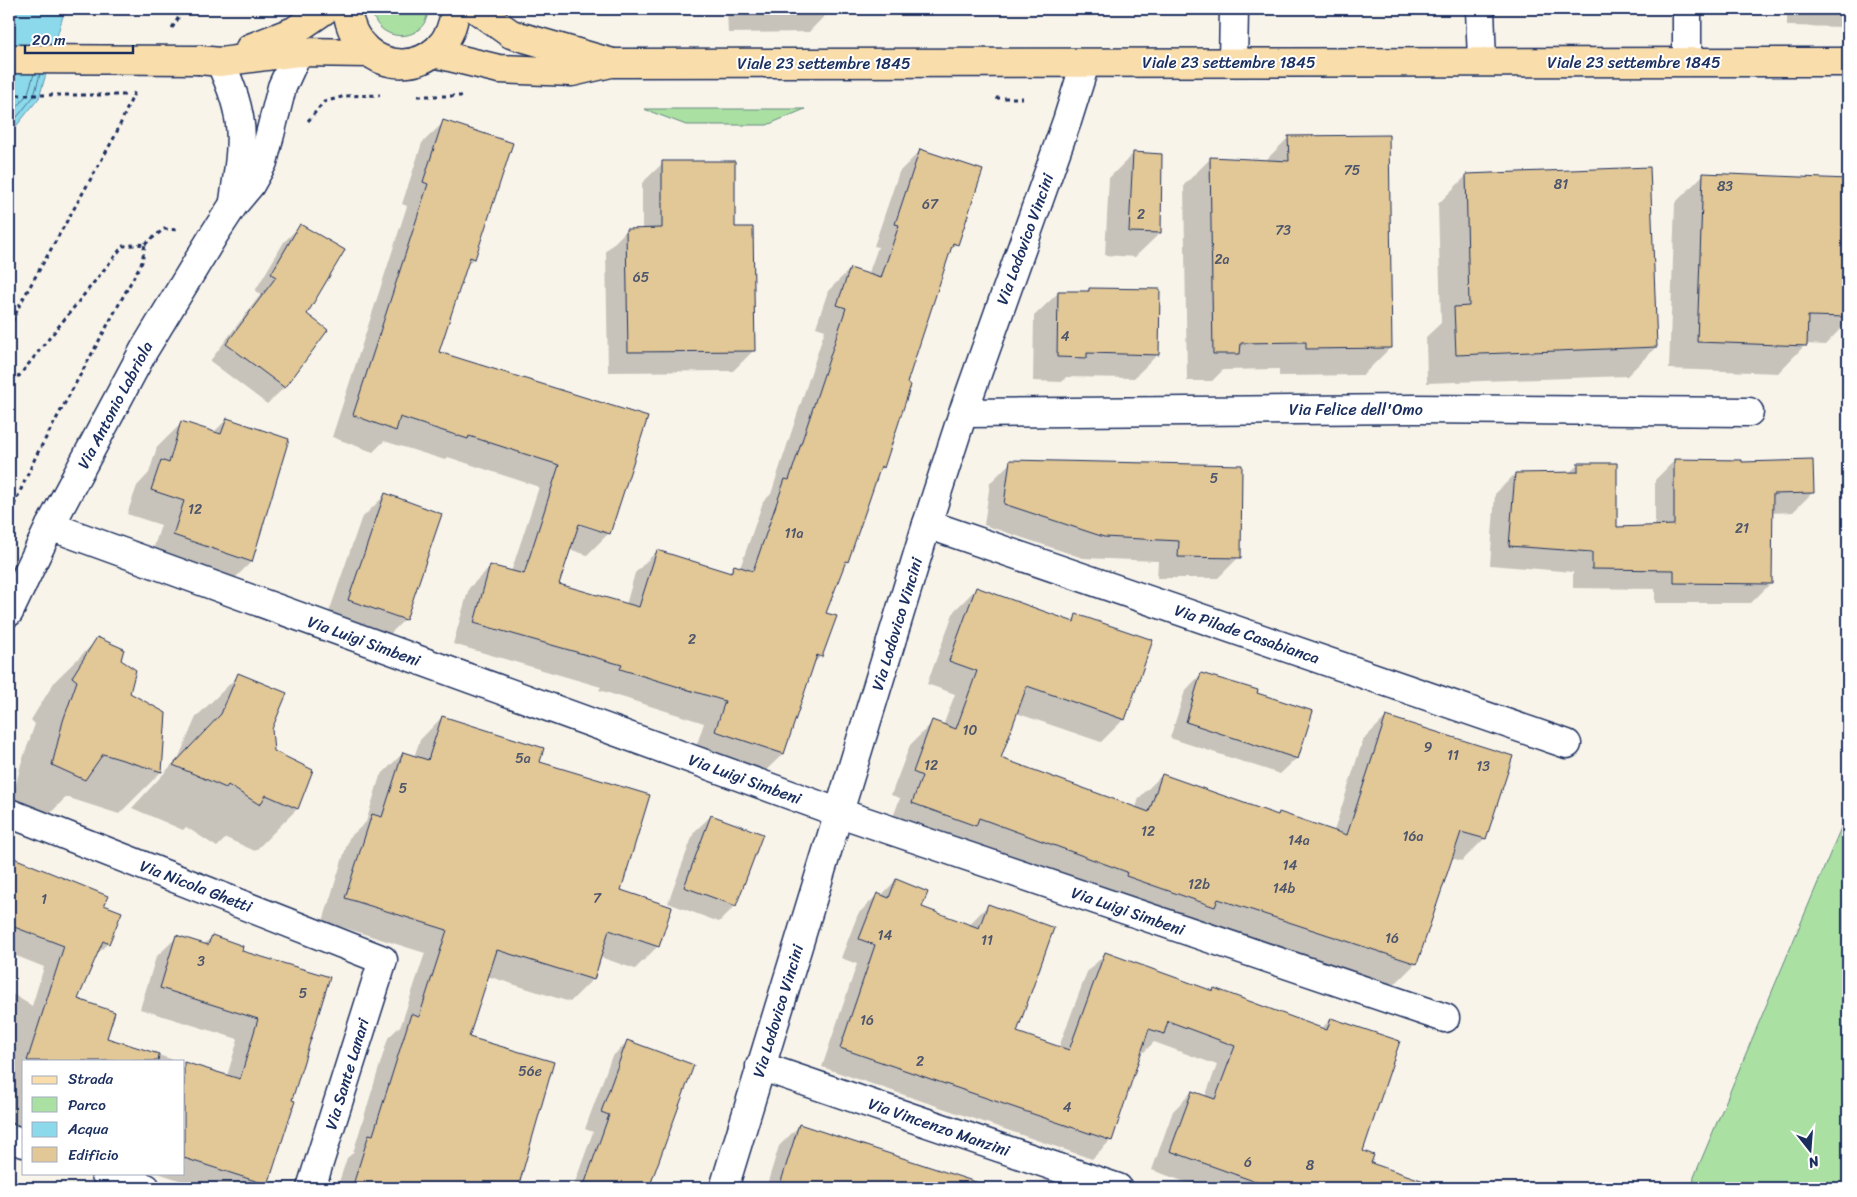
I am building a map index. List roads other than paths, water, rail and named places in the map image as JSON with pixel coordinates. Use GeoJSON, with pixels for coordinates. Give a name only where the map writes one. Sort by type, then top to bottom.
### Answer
{"type":"FeatureCollection","features":[{"type":"Feature","properties":{"kind":"main road"},"geometry":{"type":"LineString","coordinates":[[210,61],[258,46],[294,31],[326,9]]}},
{"type":"Feature","properties":{"kind":"main road"},"geometry":{"type":"LineString","coordinates":[[347,9],[349,25],[357,40],[369,53],[384,61],[400,64],[417,61],[433,53],[445,41],[453,26],[455,9]]}},
{"type":"Feature","properties":{"kind":"main road","name":"Viale 23 settembre 1845"},"geometry":{"type":"LineString","coordinates":[[476,9],[511,34],[611,63]]}},
{"type":"Feature","properties":{"kind":"main road"},"geometry":{"type":"LineString","coordinates":[[9,60],[210,61],[298,52],[369,53]]}},
{"type":"Feature","properties":{"kind":"main road","name":"Viale 23 settembre 1845"},"geometry":{"type":"LineString","coordinates":[[433,53],[499,69],[572,72],[611,63],[1848,62]]}},
{"type":"Feature","properties":{"kind":"street"},"geometry":{"type":"LineString","coordinates":[[1233,62],[1234,9]]}},
{"type":"Feature","properties":{"kind":"street"},"geometry":{"type":"LineString","coordinates":[[1480,9],[1482,61]]}},
{"type":"Feature","properties":{"kind":"street"},"geometry":{"type":"LineString","coordinates":[[1687,9],[1687,62]]}},
{"type":"Feature","properties":{"kind":"street","name":"Via Antonio Labriola"},"geometry":{"type":"LineString","coordinates":[[9,612],[50,526],[144,350],[234,204],[250,186],[262,162],[282,87],[298,52]]}},
{"type":"Feature","properties":{"kind":"street","name":"Via Antonio Labriola"},"geometry":{"type":"LineString","coordinates":[[210,61],[232,87],[241,119],[243,144],[234,204]]}},
{"type":"Feature","properties":{"kind":"street","name":"Via Lodovico Vincini"},"geometry":{"type":"LineString","coordinates":[[724,1188],[927,524],[963,413],[1067,121],[1084,64]]}},
{"type":"Feature","properties":{"kind":"street","name":"Via Felice dell'Omo"},"geometry":{"type":"LineString","coordinates":[[963,413],[1414,409],[1749,412]]}},
{"type":"Feature","properties":{"kind":"street","name":"Via Pilade Casabianca"},"geometry":{"type":"LineString","coordinates":[[927,524],[1566,744]]}},
{"type":"Feature","properties":{"kind":"street","name":"Via Luigi Simbeni"},"geometry":{"type":"LineString","coordinates":[[50,526],[840,813],[1445,1018]]}},
{"type":"Feature","properties":{"kind":"street","name":"Via Nicola Ghetti"},"geometry":{"type":"LineString","coordinates":[[9,813],[383,960]]}},
{"type":"Feature","properties":{"kind":"street","name":"Via Sante Lanari"},"geometry":{"type":"LineString","coordinates":[[311,1188],[383,960]]}},
{"type":"Feature","properties":{"kind":"street","name":"Via Vincenzo Manzini"},"geometry":{"type":"LineString","coordinates":[[760,1066],[1118,1188]]}},
{"type":"Feature","properties":{"kind":"street"},"geometry":{"type":"LineString","coordinates":[[9,1138],[22,1143]]}},
{"type":"Feature","properties":{"kind":"street"},"geometry":{"type":"LineString","coordinates":[[108,1174],[146,1188]]}},
{"type":"Feature","properties":{"kind":"water"},"geometry":{"type":"Polygon","coordinates":[[[9,9],[65,9],[39,98],[9,135],[9,9]]]}}]}
